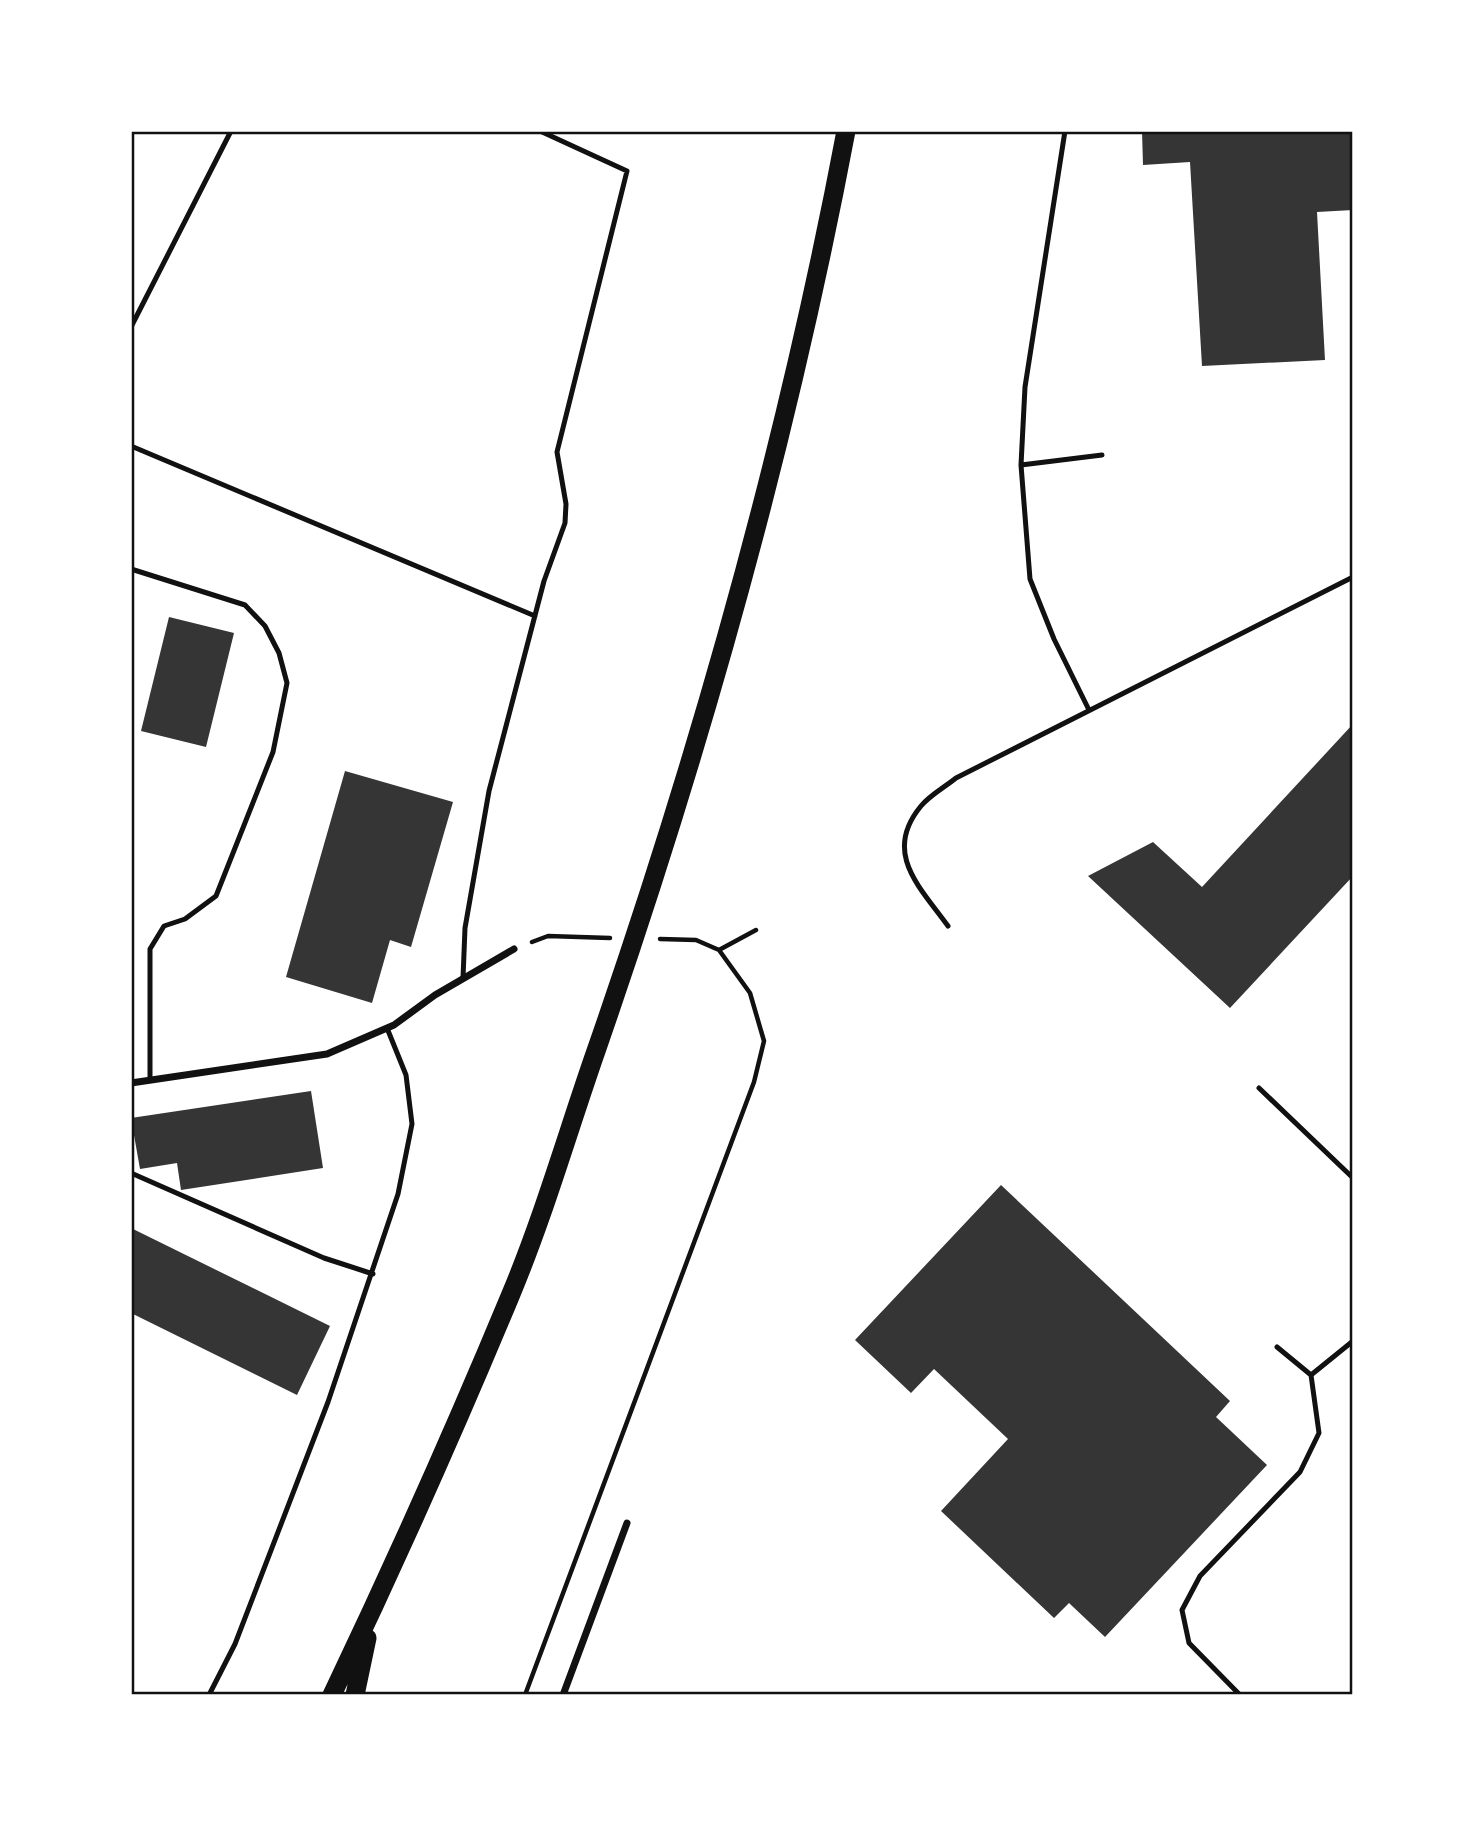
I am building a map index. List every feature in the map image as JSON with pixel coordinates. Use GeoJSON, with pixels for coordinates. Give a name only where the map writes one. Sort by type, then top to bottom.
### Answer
{"type":"FeatureCollection","features":[{"type":"Feature","properties":{"kind":"highway"},"geometry":{"type":"LineString","coordinates":[[332,1695],[373,1610],[513,1290],[622,976],[705,712],[780,428],[846,131]]}},
{"type":"Feature","properties":{"kind":"highway"},"geometry":{"type":"LineString","coordinates":[[355,1695],[373,1610]]}},
{"type":"Feature","properties":{"kind":"street"},"geometry":{"type":"LineString","coordinates":[[131,1083],[327,1055],[387,1028],[463,978],[514,949]]}},
{"type":"Feature","properties":{"kind":"street"},"geometry":{"type":"LineString","coordinates":[[563,1695],[626,1523]]}},
{"type":"Feature","properties":{"kind":"lane"},"geometry":{"type":"LineString","coordinates":[[131,327],[231,131]]}},
{"type":"Feature","properties":{"kind":"lane"},"geometry":{"type":"LineString","coordinates":[[463,978],[465,928],[489,791],[535,616],[565,523],[566,504],[557,452],[627,171],[540,131]]}},
{"type":"Feature","properties":{"kind":"lane"},"geometry":{"type":"LineString","coordinates":[[1065,131],[1027,374],[1021,465],[1030,579],[1054,639],[1088,708]]}},
{"type":"Feature","properties":{"kind":"lane"},"geometry":{"type":"LineString","coordinates":[[131,446],[535,616]]}},
{"type":"Feature","properties":{"kind":"lane"},"geometry":{"type":"LineString","coordinates":[[1021,465],[1102,455]]}},
{"type":"Feature","properties":{"kind":"lane"},"geometry":{"type":"LineString","coordinates":[[131,569],[244,605],[265,626],[279,653],[287,683],[274,752],[216,896],[185,919],[164,926],[150,949],[150,1080]]}},
{"type":"Feature","properties":{"kind":"lane"},"geometry":{"type":"LineString","coordinates":[[948,926],[907,870],[904,836],[922,806],[956,778],[1088,708],[1353,577]]}},
{"type":"Feature","properties":{"kind":"lane"},"geometry":{"type":"LineString","coordinates":[[209,1695],[235,1644],[328,1402],[398,1194],[412,1124],[406,1075],[387,1028]]}},
{"type":"Feature","properties":{"kind":"lane"},"geometry":{"type":"LineString","coordinates":[[1259,1088],[1353,1178]]}},
{"type":"Feature","properties":{"kind":"lane"},"geometry":{"type":"LineString","coordinates":[[131,1173],[324,1258],[373,1274]]}},
{"type":"Feature","properties":{"kind":"lane"},"geometry":{"type":"LineString","coordinates":[[1311,1375],[1353,1341]]}},
{"type":"Feature","properties":{"kind":"lane"},"geometry":{"type":"LineString","coordinates":[[1240,1695],[1189,1643],[1182,1610],[1200,1576],[1300,1472],[1319,1433],[1311,1375],[1277,1347]]}},
{"type":"Feature","properties":{"kind":"path"},"geometry":{"type":"LineString","coordinates":[[719,950],[756,930]]}},
{"type":"Feature","properties":{"kind":"path"},"geometry":{"type":"LineString","coordinates":[[514,949],[548,936],[615,938]]}},
{"type":"Feature","properties":{"kind":"path"},"geometry":{"type":"LineString","coordinates":[[525,1695],[754,1082],[764,1041],[750,993],[719,950],[696,940],[656,939]]}},
{"type":"Feature","properties":{"kind":"building"},"geometry":{"type":"Polygon","coordinates":[[[1142,131],[1353,131],[1353,210],[1317,212],[1325,360],[1202,366],[1190,162],[1143,165],[1142,131]]]}},
{"type":"Feature","properties":{"kind":"building"},"geometry":{"type":"Polygon","coordinates":[[[169,617],[234,633],[206,747],[141,731],[169,617]]]}},
{"type":"Feature","properties":{"kind":"building"},"geometry":{"type":"Polygon","coordinates":[[[1353,724],[1353,876],[1230,1008],[1088,876],[1153,842],[1202,887],[1353,724]]]}},
{"type":"Feature","properties":{"kind":"building"},"geometry":{"type":"Polygon","coordinates":[[[345,771],[453,802],[411,947],[390,940],[372,1003],[286,977],[345,771]]]}},
{"type":"Feature","properties":{"kind":"building"},"geometry":{"type":"Polygon","coordinates":[[[311,1091],[323,1168],[181,1190],[177,1163],[140,1169],[131,1118],[311,1091]]]}},
{"type":"Feature","properties":{"kind":"building"},"geometry":{"type":"Polygon","coordinates":[[[1001,1185],[1230,1401],[1216,1417],[1267,1465],[1105,1637],[1069,1603],[1054,1618],[941,1511],[1008,1439],[934,1369],[911,1393],[855,1340],[1001,1185]]]}},
{"type":"Feature","properties":{"kind":"building"},"geometry":{"type":"Polygon","coordinates":[[[131,1228],[330,1326],[297,1395],[131,1313],[131,1228]]]}}]}
